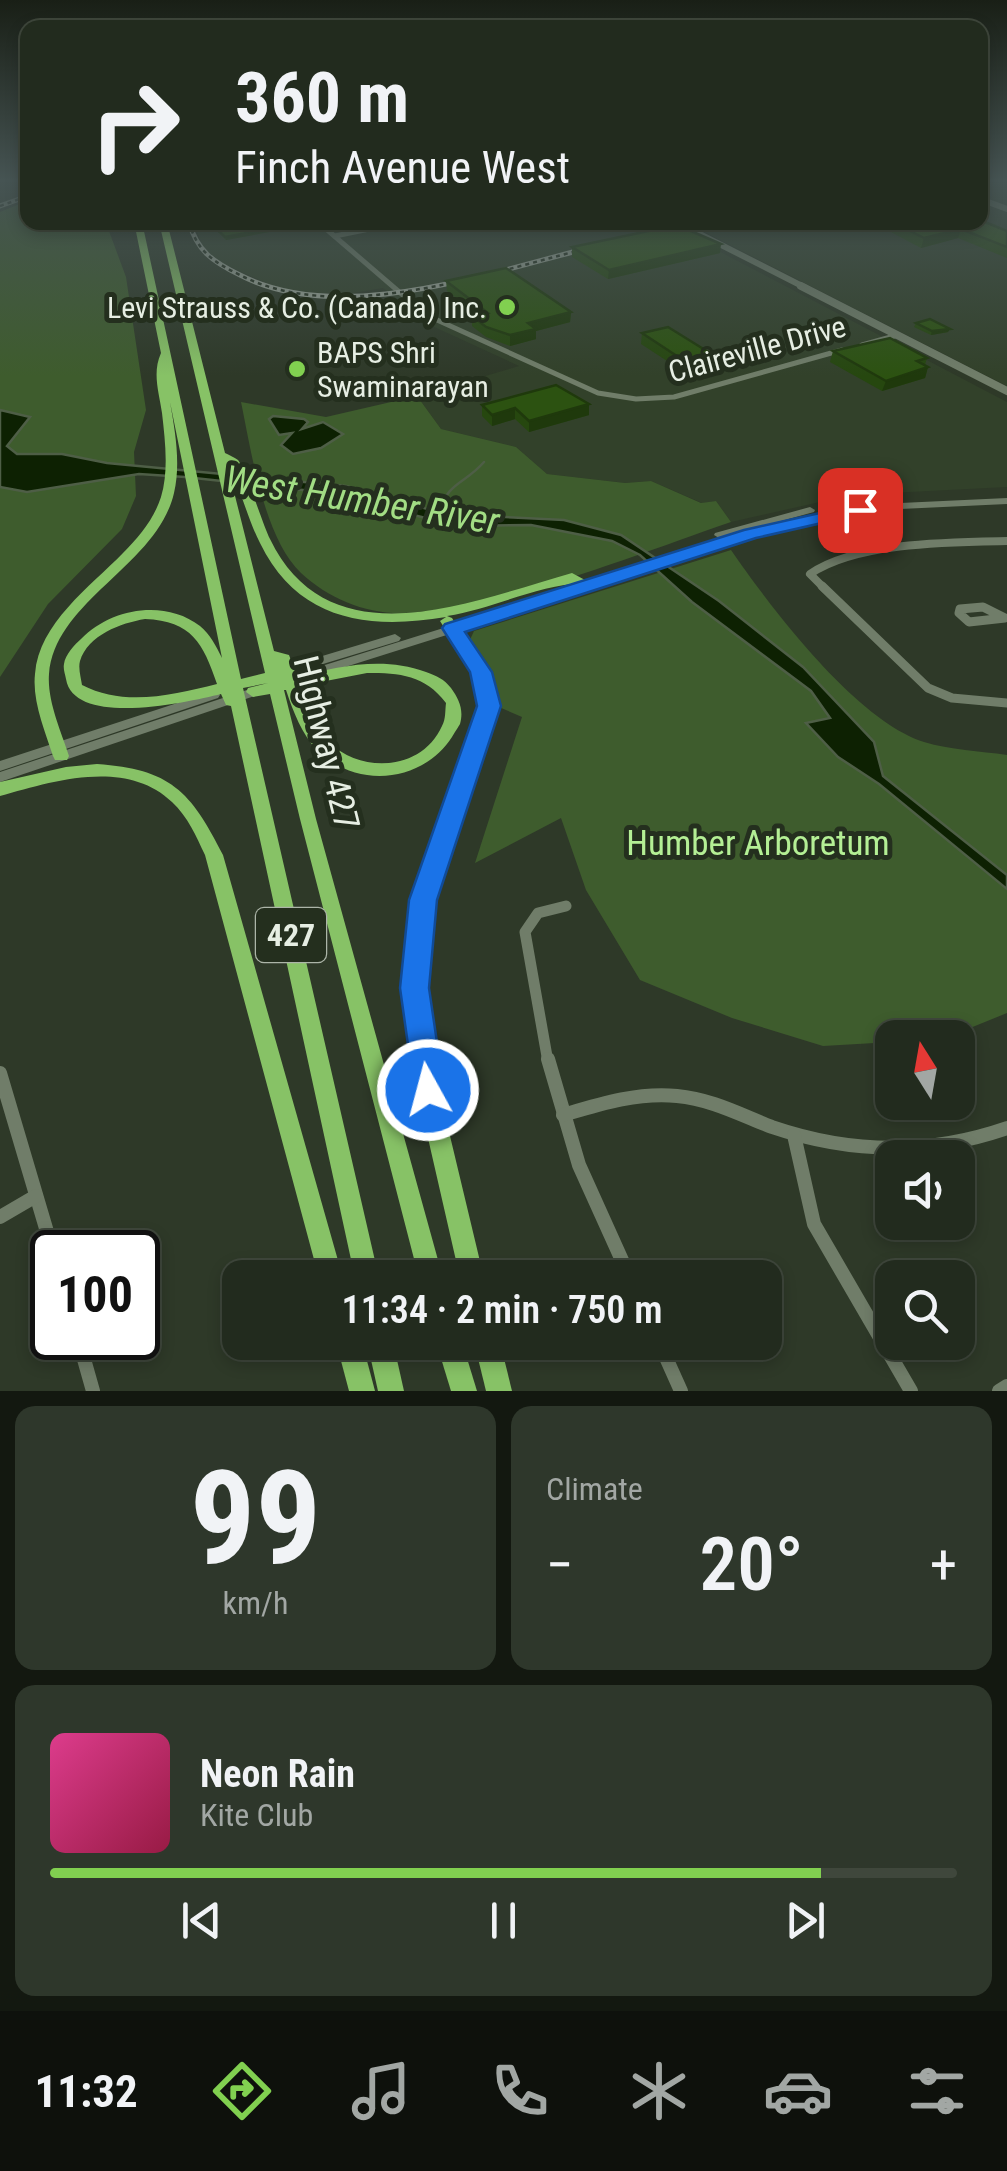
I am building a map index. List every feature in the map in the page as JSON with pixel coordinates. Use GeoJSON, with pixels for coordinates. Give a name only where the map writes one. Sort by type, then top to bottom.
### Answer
{"type":"FeatureCollection","features":[{"type":"Feature","properties":{"kind":"highway","name":"427"},"geometry":{"type":"LineString","coordinates":[[143,246],[242,721],[363,1260]]}},
{"type":"Feature","properties":{"kind":"highway","name":"Highway 427"},"geometry":{"type":"LineString","coordinates":[[169,246],[268,654],[426,1260]]}},
{"type":"Feature","properties":{"kind":"highway"},"geometry":{"type":"LineString","coordinates":[[59,751],[42,673],[48,652],[64,625],[142,541],[167,494],[169,454],[160,367],[166,350]]}},
{"type":"Feature","properties":{"kind":"highway"},"geometry":{"type":"LineString","coordinates":[[221,456],[234,463],[269,549],[289,578],[318,600],[355,615],[427,615],[572,577],[578,580]]}},
{"type":"Feature","properties":{"kind":"highway"},"geometry":{"type":"LineString","coordinates":[[242,721],[200,633],[181,618],[152,614],[115,622],[83,643],[70,664],[76,688],[106,702],[194,701],[270,676]]}},
{"type":"Feature","properties":{"kind":"highway"},"geometry":{"type":"LineString","coordinates":[[450,625],[484,680],[488,717],[423,900],[414,988],[428,1090],[468,1260]]}},
{"type":"Feature","properties":{"kind":"highway"},"geometry":{"type":"LineString","coordinates":[[254,692],[317,671],[384,668],[429,676],[445,687],[456,707],[453,730],[427,758],[393,770],[338,759],[323,746],[300,712],[284,659],[268,654]]}},
{"type":"Feature","properties":{"kind":"highway"},"geometry":{"type":"LineString","coordinates":[[2,774],[103,769],[138,774],[164,785],[189,805],[214,855],[326,1260]]}},
{"type":"Feature","properties":{"kind":"highway"},"geometry":{"type":"LineString","coordinates":[[354,1360],[362,1391]]}},
{"type":"Feature","properties":{"kind":"highway"},"geometry":{"type":"LineString","coordinates":[[384,1360],[390,1391]]}},
{"type":"Feature","properties":{"kind":"highway"},"geometry":{"type":"LineString","coordinates":[[455,1360],[464,1391]]}},
{"type":"Feature","properties":{"kind":"highway"},"geometry":{"type":"LineString","coordinates":[[492,1360],[499,1391]]}},
{"type":"Feature","properties":{"kind":"main road"},"geometry":{"type":"LineString","coordinates":[[450,625],[682,551],[833,514],[1007,498]]}},
{"type":"Feature","properties":{"kind":"main road"},"geometry":{"type":"LineString","coordinates":[[270,676],[317,671],[578,580],[622,570]]}},
{"type":"Feature","properties":{"kind":"main road"},"geometry":{"type":"LineString","coordinates":[[2,774],[194,701],[254,692]]}},
{"type":"Feature","properties":{"kind":"street","name":"Claireville Drive"},"geometry":{"type":"LineString","coordinates":[[347,246],[432,319],[598,393],[674,397],[898,334]]}},
{"type":"Feature","properties":{"kind":"street"},"geometry":{"type":"LineString","coordinates":[[723,246],[1007,391]]}},
{"type":"Feature","properties":{"kind":"street"},"geometry":{"type":"LineString","coordinates":[[1007,541],[880,552],[824,565],[810,574],[928,688],[952,698],[1007,703]]}},
{"type":"Feature","properties":{"kind":"street"},"geometry":{"type":"LineString","coordinates":[[973,606],[1006,618],[969,622],[959,613],[973,606]]}},
{"type":"Feature","properties":{"kind":"street"},"geometry":{"type":"LineString","coordinates":[[566,906],[538,913],[525,932],[546,1053],[563,1115],[578,1163],[622,1260]]}},
{"type":"Feature","properties":{"kind":"street"},"geometry":{"type":"LineString","coordinates":[[0,1072],[46,1230]]}},
{"type":"Feature","properties":{"kind":"street"},"geometry":{"type":"LineString","coordinates":[[563,1115],[640,1094],[686,1096],[794,1135],[902,1153],[977,1140],[1007,1128]]}},
{"type":"Feature","properties":{"kind":"street"},"geometry":{"type":"LineString","coordinates":[[794,1135],[814,1224],[911,1391]]}},
{"type":"Feature","properties":{"kind":"street"},"geometry":{"type":"LineString","coordinates":[[0,1217],[36,1196]]}},
{"type":"Feature","properties":{"kind":"street"},"geometry":{"type":"LineString","coordinates":[[84,1360],[93,1391]]}},
{"type":"Feature","properties":{"kind":"street"},"geometry":{"type":"LineString","coordinates":[[667,1360],[680,1391]]}},
{"type":"Feature","properties":{"kind":"street"},"geometry":{"type":"LineString","coordinates":[[999,1391],[1007,1386]]}},
{"type":"Feature","properties":{"kind":"shaded area"},"geometry":{"type":"Polygon","coordinates":[[[202,246],[709,246],[1007,402],[1007,487],[851,495],[731,522],[716,501],[702,503],[651,481],[625,483],[547,474],[516,447],[441,429],[417,396],[519,366],[430,325],[383,288],[348,294],[288,292],[205,254],[202,246]]]}},
{"type":"Feature","properties":{"kind":"shaded area"},"geometry":{"type":"Polygon","coordinates":[[[732,246],[1007,246],[1007,386],[732,246]]]}},
{"type":"Feature","properties":{"kind":"green space"},"geometry":{"type":"Polygon","coordinates":[[[0,246],[114,246],[126,277],[146,410],[134,452],[136,496],[122,529],[48,604],[0,677],[0,246]]]}},
{"type":"Feature","properties":{"kind":"green space"},"geometry":{"type":"Polygon","coordinates":[[[417,396],[441,429],[516,447],[547,474],[625,483],[651,481],[701,503],[716,501],[731,522],[570,578],[486,601],[406,613],[350,604],[301,573],[277,538],[261,492],[241,402],[326,417],[417,396]]]}},
{"type":"Feature","properties":{"kind":"green space","name":"Humber Arboretum"},"geometry":{"type":"Polygon","coordinates":[[[731,550],[817,660],[871,711],[924,742],[1007,755],[1007,1013],[975,1026],[975,1020],[875,1020],[875,1043],[823,1046],[732,1018],[640,980],[586,890],[561,818],[475,863],[522,717],[499,707],[492,674],[469,642],[474,631],[731,550]]]}},
{"type":"Feature","properties":{"kind":"water","name":"West Humber River"},"geometry":{"type":"Polygon","coordinates":[[[0,410],[30,417],[7,446],[17,454],[62,454],[107,463],[346,486],[445,514],[564,520],[621,535],[719,601],[803,667],[874,742],[883,776],[1007,875],[1007,889],[879,784],[838,757],[806,723],[830,718],[811,691],[692,602],[640,555],[612,541],[531,525],[458,526],[321,492],[185,477],[139,474],[27,492],[0,487],[0,410]]]}},
{"type":"Feature","properties":{"kind":"water"},"geometry":{"type":"Polygon","coordinates":[[[269,419],[304,419],[308,422],[302,429],[323,422],[343,434],[321,448],[293,454],[281,445],[292,433],[279,435],[269,419]]]}},
{"type":"Feature","properties":{"kind":"building"},"geometry":{"type":"Polygon","coordinates":[[[577,246],[713,246],[609,270],[572,247],[577,246]]]}},
{"type":"Feature","properties":{"kind":"building","name":"Levi Strauss & Co. (Canada) Inc."},"geometry":{"type":"Polygon","coordinates":[[[506,268],[571,312],[528,323],[536,329],[510,335],[486,327],[472,316],[488,313],[446,281],[506,268]]]}},
{"type":"Feature","properties":{"kind":"building"},"geometry":{"type":"Polygon","coordinates":[[[930,319],[950,329],[932,331],[916,323],[930,319]]]}},
{"type":"Feature","properties":{"kind":"building"},"geometry":{"type":"Polygon","coordinates":[[[668,327],[718,358],[692,366],[642,333],[668,327]]]}},
{"type":"Feature","properties":{"kind":"building"},"geometry":{"type":"Polygon","coordinates":[[[890,338],[927,358],[917,361],[928,367],[886,381],[833,351],[890,338]]]}},
{"type":"Feature","properties":{"kind":"building"},"geometry":{"type":"Polygon","coordinates":[[[556,385],[589,404],[529,421],[515,408],[492,415],[482,405],[556,385]]]}},
{"type":"Feature","properties":{"kind":"waterway","name":"West Humber River"},"geometry":{"type":"LineString","coordinates":[[438,514],[452,489],[484,462]]}},
{"type":"Feature","properties":{"kind":"railway"},"geometry":{"type":"LineString","coordinates":[[201,246],[214,260],[240,275],[280,290],[325,296],[419,289],[597,246]]}},
{"type":"Feature","properties":{"kind":"place","name":"Levi Strauss & Co. (Canada) Inc."},"geometry":{"type":"Point","coordinates":[507,307]}},
{"type":"Feature","properties":{"kind":"place","name":"BAPS Shri Swaminarayan"},"geometry":{"type":"Point","coordinates":[297,369]}},
{"type":"Feature","properties":{"kind":"route"},"geometry":{"type":"LineString","coordinates":[[428,1090],[414,988],[423,900],[482,738],[489,706],[481,672],[452,628],[751,534],[800,520],[860,510]]}}]}
